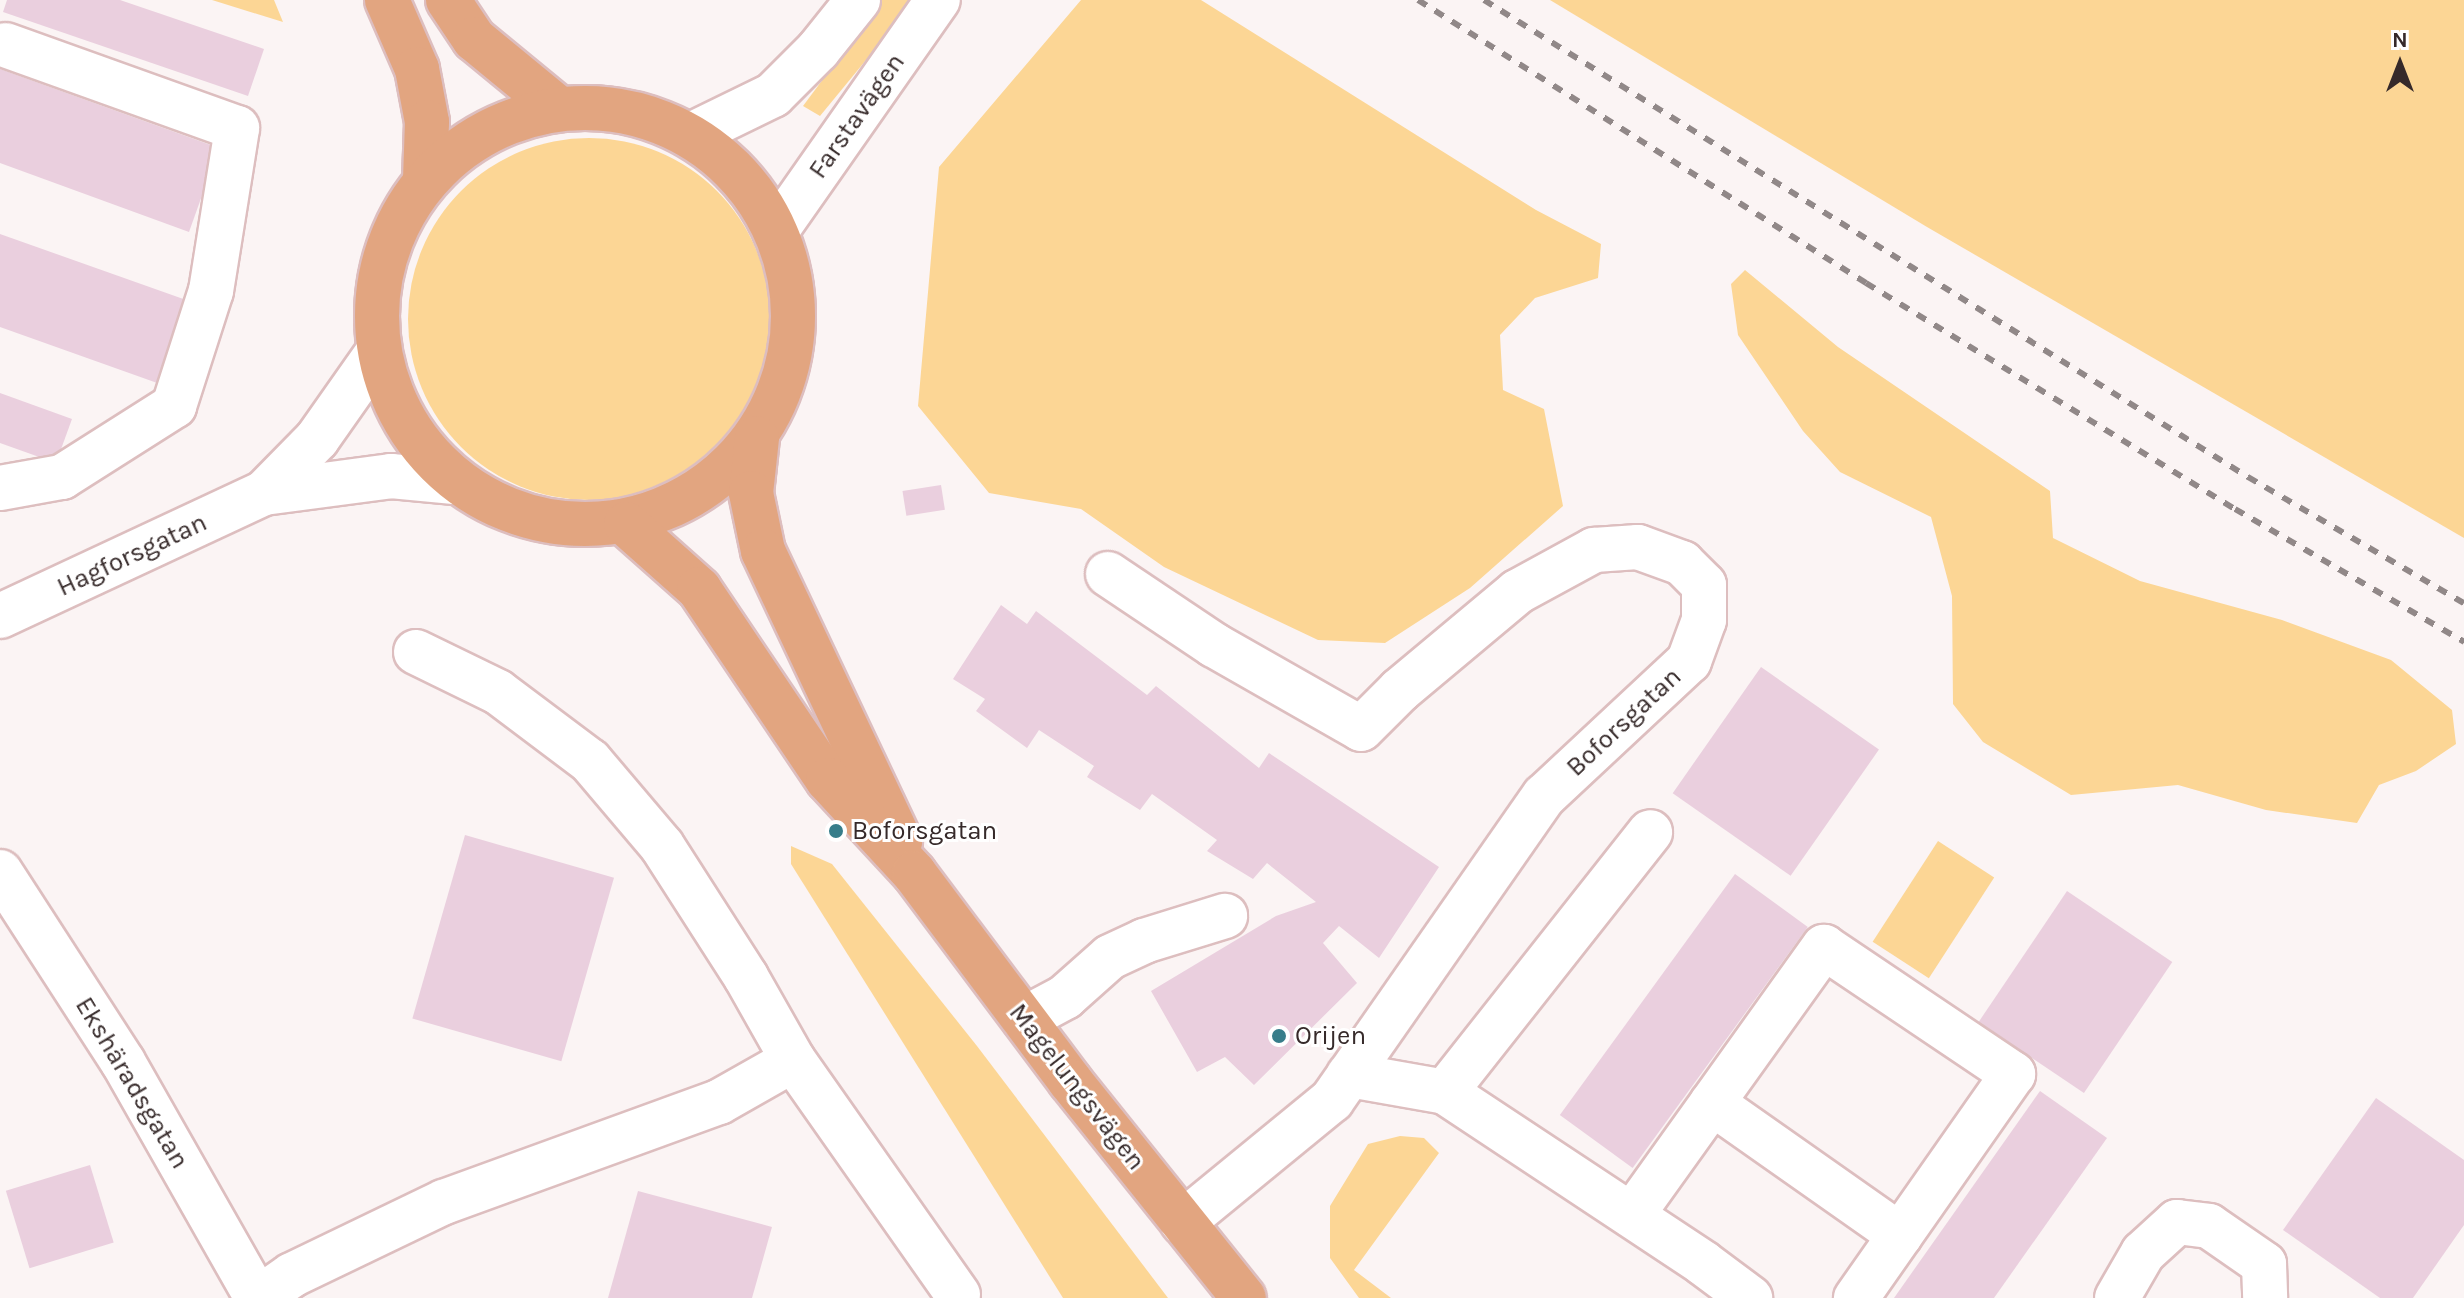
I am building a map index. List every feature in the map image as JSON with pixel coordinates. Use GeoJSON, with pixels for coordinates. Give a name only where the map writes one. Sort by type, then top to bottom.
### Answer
{"type":"FeatureCollection","features":[{"type":"Feature","properties":{"kind":"main road"},"geometry":{"type":"LineString","coordinates":[[387,0],[417,69],[427,122],[425,178]]}},
{"type":"Feature","properties":{"kind":"main road"},"geometry":{"type":"LineString","coordinates":[[448,0],[474,39],[558,108]]}},
{"type":"Feature","properties":{"kind":"main road"},"geometry":{"type":"LineString","coordinates":[[558,108],[636,113],[693,134],[726,160],[754,190],[776,231],[792,283],[791,360],[757,438],[707,489],[626,524],[530,518],[452,482],[403,427],[376,355],[375,308],[386,263],[400,220],[425,178],[494,127],[558,108]]}},
{"type":"Feature","properties":{"kind":"main road","name":"Magelungsvägen"},"geometry":{"type":"LineString","coordinates":[[757,438],[751,493],[763,551],[867,765],[914,873]]}},
{"type":"Feature","properties":{"kind":"main road","name":"Magelungsvägen"},"geometry":{"type":"LineString","coordinates":[[626,524],[699,589],[828,780],[914,873],[1024,1019],[1244,1298]]}},
{"type":"Feature","properties":{"kind":"street"},"geometry":{"type":"LineString","coordinates":[[693,134],[773,95],[818,50],[858,0]]}},
{"type":"Feature","properties":{"kind":"street","name":"Farstavägen"},"geometry":{"type":"LineString","coordinates":[[776,231],[938,0]]}},
{"type":"Feature","properties":{"kind":"street"},"geometry":{"type":"LineString","coordinates":[[0,488],[62,477],[174,406],[211,291],[237,128],[5,45]]}},
{"type":"Feature","properties":{"kind":"street","name":"Hagforsgatan"},"geometry":{"type":"LineString","coordinates":[[264,493],[317,439],[376,355]]}},
{"type":"Feature","properties":{"kind":"street","name":"Hagforsgatan"},"geometry":{"type":"LineString","coordinates":[[0,616],[264,493],[391,476],[452,482]]}},
{"type":"Feature","properties":{"kind":"street","name":"Boforsgatan"},"geometry":{"type":"LineString","coordinates":[[1108,574],[1214,645],[1361,729],[1400,690],[1517,592],[1594,550],[1638,547],[1682,563],[1704,585],[1704,620],[1689,661],[1544,796],[1332,1100],[1183,1222]]}},
{"type":"Feature","properties":{"kind":"street"},"geometry":{"type":"LineString","coordinates":[[416,652],[498,692],[590,761],[662,846],[746,977],[793,1060],[958,1295]]}},
{"type":"Feature","properties":{"kind":"street"},"geometry":{"type":"LineString","coordinates":[[1445,1092],[1650,832]]}},
{"type":"Feature","properties":{"kind":"street","name":"Ekshäradsgatan"},"geometry":{"type":"LineString","coordinates":[[0,872],[123,1062],[258,1298]]}},
{"type":"Feature","properties":{"kind":"street"},"geometry":{"type":"LineString","coordinates":[[1024,1019],[1065,997],[1110,957],[1144,941],[1225,916]]}},
{"type":"Feature","properties":{"kind":"street"},"geometry":{"type":"LineString","coordinates":[[1632,1215],[1824,947],[2013,1074],[1856,1298]]}},
{"type":"Feature","properties":{"kind":"street"},"geometry":{"type":"LineString","coordinates":[[258,1298],[292,1275],[444,1202],[719,1102],[793,1060]]}},
{"type":"Feature","properties":{"kind":"street"},"geometry":{"type":"LineString","coordinates":[[1349,1075],[1445,1092],[1632,1215],[1750,1298]]}},
{"type":"Feature","properties":{"kind":"street"},"geometry":{"type":"LineString","coordinates":[[1712,1103],[1900,1235]]}},
{"type":"Feature","properties":{"kind":"street"},"geometry":{"type":"LineString","coordinates":[[2117,1298],[2143,1253],[2177,1222],[2209,1226],[2264,1264],[2265,1298]]}},
{"type":"Feature","properties":{"kind":"shaded area"},"geometry":{"type":"Polygon","coordinates":[[[212,0],[274,0],[283,22],[212,0]]]}},
{"type":"Feature","properties":{"kind":"shaded area"},"geometry":{"type":"Polygon","coordinates":[[[882,0],[910,0],[894,26],[820,116],[803,106],[882,0]]]}},
{"type":"Feature","properties":{"kind":"shaded area"},"geometry":{"type":"Polygon","coordinates":[[[1081,0],[1201,0],[1536,210],[1601,244],[1598,278],[1535,298],[1500,335],[1503,390],[1544,409],[1563,506],[1470,588],[1385,643],[1318,640],[1164,567],[1081,509],[989,493],[918,406],[939,167],[1081,0]]]}},
{"type":"Feature","properties":{"kind":"shaded area"},"geometry":{"type":"Polygon","coordinates":[[[1550,0],[2464,0],[2464,538],[1927,227],[1550,0]]]}},
{"type":"Feature","properties":{"kind":"shaded area"},"geometry":{"type":"Polygon","coordinates":[[[589,138],[624,142],[658,152],[689,169],[717,191],[739,219],[756,250],[766,284],[770,319],[766,354],[756,388],[739,419],[717,447],[689,469],[658,486],[624,496],[589,500],[554,496],[520,486],[489,469],[461,447],[439,419],[422,388],[412,354],[408,319],[412,284],[422,250],[439,219],[461,191],[489,169],[520,152],[554,142],[589,138]]]}},
{"type":"Feature","properties":{"kind":"shaded area"},"geometry":{"type":"Polygon","coordinates":[[[1745,270],[1838,347],[2050,491],[2053,538],[2140,581],[2282,620],[2391,660],[2452,710],[2456,744],[2416,771],[2379,785],[2357,823],[2266,810],[2178,785],[2071,795],[1983,742],[1953,704],[1952,596],[1931,517],[1840,472],[1803,431],[1738,335],[1731,284],[1745,270]]]}},
{"type":"Feature","properties":{"kind":"shaded area"},"geometry":{"type":"Polygon","coordinates":[[[1938,841],[1994,877],[1929,978],[1873,942],[1938,841]]]}},
{"type":"Feature","properties":{"kind":"shaded area"},"geometry":{"type":"Polygon","coordinates":[[[791,846],[832,864],[977,1046],[1168,1298],[1063,1298],[791,864],[791,846]]]}},
{"type":"Feature","properties":{"kind":"shaded area"},"geometry":{"type":"Polygon","coordinates":[[[1400,1136],[1424,1138],[1439,1153],[1354,1270],[1391,1298],[1359,1298],[1330,1258],[1330,1206],[1368,1144],[1400,1136]]]}},
{"type":"Feature","properties":{"kind":"building"},"geometry":{"type":"Polygon","coordinates":[[[7,0],[120,0],[264,49],[248,96],[3,12],[7,0]]]}},
{"type":"Feature","properties":{"kind":"building"},"geometry":{"type":"Polygon","coordinates":[[[0,69],[219,148],[189,232],[0,163],[0,69]]]}},
{"type":"Feature","properties":{"kind":"building"},"geometry":{"type":"Polygon","coordinates":[[[0,234],[189,301],[160,384],[0,327],[0,234]]]}},
{"type":"Feature","properties":{"kind":"building"},"geometry":{"type":"Polygon","coordinates":[[[0,393],[72,419],[56,463],[0,443],[0,393]]]}},
{"type":"Feature","properties":{"kind":"building"},"geometry":{"type":"Polygon","coordinates":[[[941,485],[945,510],[906,516],[902,491],[941,485]]]}},
{"type":"Feature","properties":{"kind":"building"},"geometry":{"type":"Polygon","coordinates":[[[1001,605],[1027,624],[1036,611],[1147,695],[1156,686],[1259,768],[1269,753],[1439,867],[1379,958],[1339,926],[1323,943],[1357,983],[1254,1085],[1225,1057],[1197,1072],[1151,991],[1276,916],[1316,902],[1267,863],[1253,879],[1207,851],[1217,840],[1152,794],[1140,810],[1087,777],[1094,766],[1039,730],[1027,748],[976,711],[985,699],[953,679],[1001,605]]]}},
{"type":"Feature","properties":{"kind":"building"},"geometry":{"type":"Polygon","coordinates":[[[1761,667],[1879,750],[1791,876],[1673,793],[1761,667]]]}},
{"type":"Feature","properties":{"kind":"building"},"geometry":{"type":"Polygon","coordinates":[[[465,835],[614,878],[561,1061],[412,1019],[465,835]]]}},
{"type":"Feature","properties":{"kind":"building"},"geometry":{"type":"Polygon","coordinates":[[[1735,874],[1808,927],[1633,1168],[1560,1115],[1735,874]]]}},
{"type":"Feature","properties":{"kind":"building"},"geometry":{"type":"Polygon","coordinates":[[[2067,891],[2172,962],[2084,1093],[1979,1022],[2067,891]]]}},
{"type":"Feature","properties":{"kind":"building"},"geometry":{"type":"Polygon","coordinates":[[[2040,1091],[2107,1138],[1994,1298],[1894,1298],[2040,1091]]]}},
{"type":"Feature","properties":{"kind":"building"},"geometry":{"type":"Polygon","coordinates":[[[2376,1098],[2464,1160],[2464,1225],[2413,1298],[2380,1298],[2283,1230],[2376,1098]]]}},
{"type":"Feature","properties":{"kind":"building"},"geometry":{"type":"Polygon","coordinates":[[[90,1165],[114,1242],[30,1268],[6,1191],[90,1165]]]}},
{"type":"Feature","properties":{"kind":"building"},"geometry":{"type":"Polygon","coordinates":[[[638,1191],[772,1227],[752,1298],[608,1298],[638,1191]]]}},
{"type":"Feature","properties":{"kind":"railway"},"geometry":{"type":"LineString","coordinates":[[1418,0],[1866,283],[2235,509],[2464,642]]}},
{"type":"Feature","properties":{"kind":"railway"},"geometry":{"type":"LineString","coordinates":[[1484,0],[2248,477],[2464,603]]}},
{"type":"Feature","properties":{"kind":"place","name":"Boforsgatan"},"geometry":{"type":"Point","coordinates":[836,831]}},
{"type":"Feature","properties":{"kind":"place","name":"Orijen"},"geometry":{"type":"Point","coordinates":[1279,1036]}}]}
